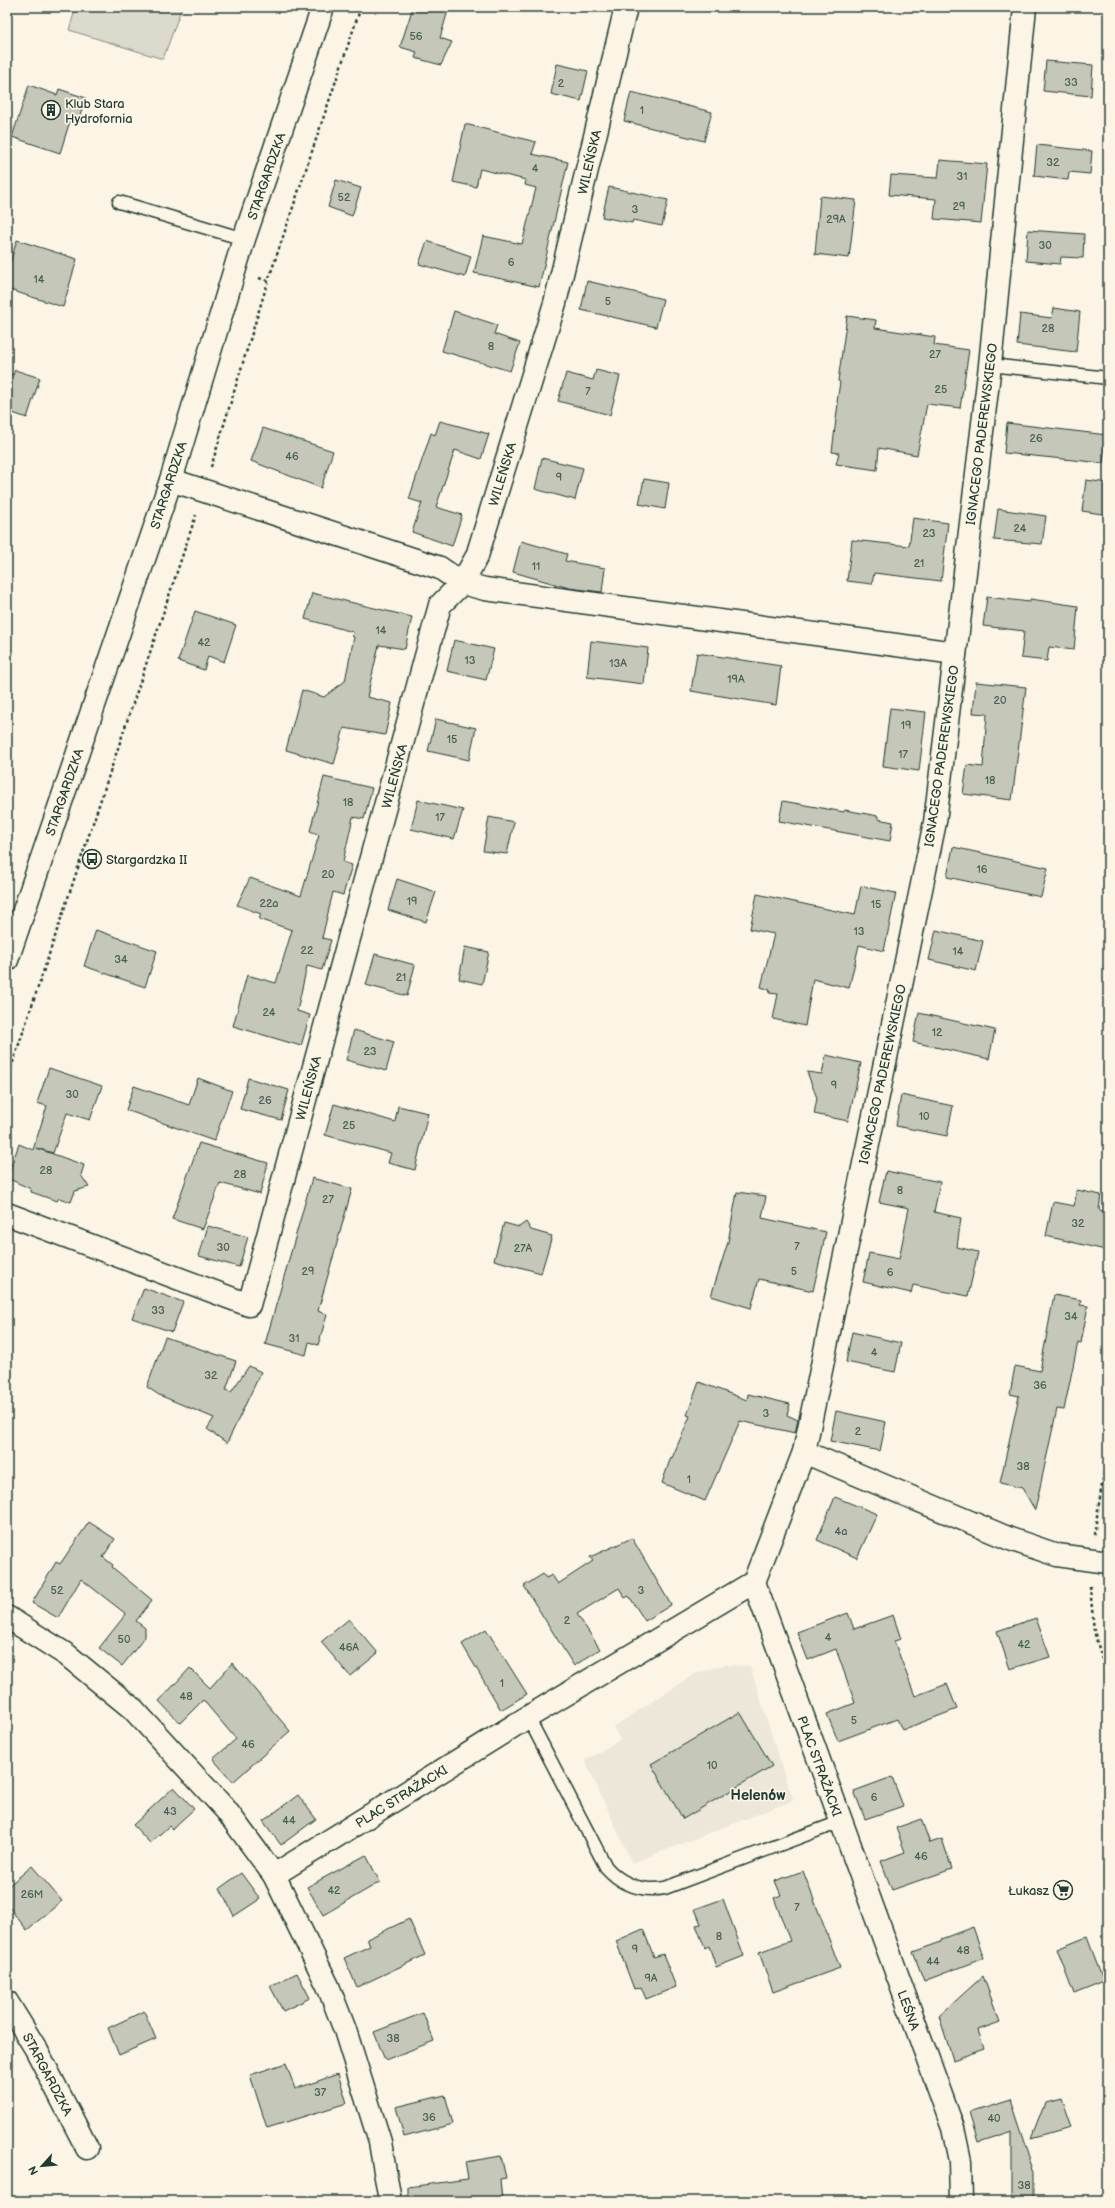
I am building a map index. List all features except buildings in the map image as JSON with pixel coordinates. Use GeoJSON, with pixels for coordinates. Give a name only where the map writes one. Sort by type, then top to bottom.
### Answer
{"type":"FeatureCollection","features":[{"type":"Feature","properties":{"kind":"street","name":"STARGARDZKA"},"geometry":{"type":"LineString","coordinates":[[7,960],[171,480],[244,240],[323,7]]}},
{"type":"Feature","properties":{"kind":"street","name":"WILEŃSKA"},"geometry":{"type":"LineString","coordinates":[[7,1214],[249,1305],[440,605],[462,583],[477,556],[555,304],[626,7]]}},
{"type":"Feature","properties":{"kind":"street","name":"IGNACEGO PADEREWSKIEGO"},"geometry":{"type":"LineString","coordinates":[[754,1582],[804,1452],[935,822],[990,365],[1025,7]]}},
{"type":"Feature","properties":{"kind":"street"},"geometry":{"type":"LineString","coordinates":[[171,480],[440,568],[462,583],[485,589],[955,653]]}},
{"type":"Feature","properties":{"kind":"street"},"geometry":{"type":"LineString","coordinates":[[804,1452],[1010,1539],[1057,1555],[1108,1562]]}},
{"type":"Feature","properties":{"kind":"street","name":"PLAC STRAŻACKI"},"geometry":{"type":"LineString","coordinates":[[274,1874],[528,1717],[754,1582],[840,1822]]}},
{"type":"Feature","properties":{"kind":"street"},"geometry":{"type":"LineString","coordinates":[[7,1616],[67,1654],[132,1709],[226,1810],[274,1874],[328,1986],[346,2030],[380,2142],[390,2201]]}},
{"type":"Feature","properties":{"kind":"street","name":"LEŚNA"},"geometry":{"type":"LineString","coordinates":[[840,1822],[953,2128],[960,2161],[960,2201]]}},
{"type":"Feature","properties":{"kind":"street","name":"STARGARDZKA"},"geometry":{"type":"LineString","coordinates":[[7,2002],[36,2049],[87,2148]]}},
{"type":"Feature","properties":{"kind":"lane"},"geometry":{"type":"LineString","coordinates":[[119,202],[244,240]]}},
{"type":"Feature","properties":{"kind":"lane"},"geometry":{"type":"LineString","coordinates":[[990,365],[1108,378]]}},
{"type":"Feature","properties":{"kind":"lane","name":"PLAC STRAŻACKI"},"geometry":{"type":"LineString","coordinates":[[528,1717],[606,1867],[614,1876],[629,1885],[648,1890],[665,1888],[840,1822]]}},
{"type":"Feature","properties":{"kind":"path"},"geometry":{"type":"LineString","coordinates":[[7,1080],[204,491],[268,281],[361,7]]}},
{"type":"Feature","properties":{"kind":"shaded area"},"geometry":{"type":"Polygon","coordinates":[[[76,7],[182,7],[163,59],[69,30],[76,7]]]}},
{"type":"Feature","properties":{"kind":"shaded area"},"geometry":{"type":"Polygon","coordinates":[[[724,1665],[750,1666],[786,1781],[794,1800],[632,1863],[585,1760],[620,1740],[613,1727],[695,1674],[724,1665]]]}},
{"type":"Feature","properties":{"kind":"place","name":"Klub Stara Hydrofornia"},"geometry":{"type":"Point","coordinates":[51,110]}},
{"type":"Feature","properties":{"kind":"place","name":"Stargardzka II"},"geometry":{"type":"Point","coordinates":[92,859]}},
{"type":"Feature","properties":{"kind":"place","name":"Łukasz"},"geometry":{"type":"Point","coordinates":[1063,1890]}},
{"type":"Feature","properties":{"kind":"district","name":"Helenów"},"geometry":{"type":"Point","coordinates":[758,1795]}}]}
